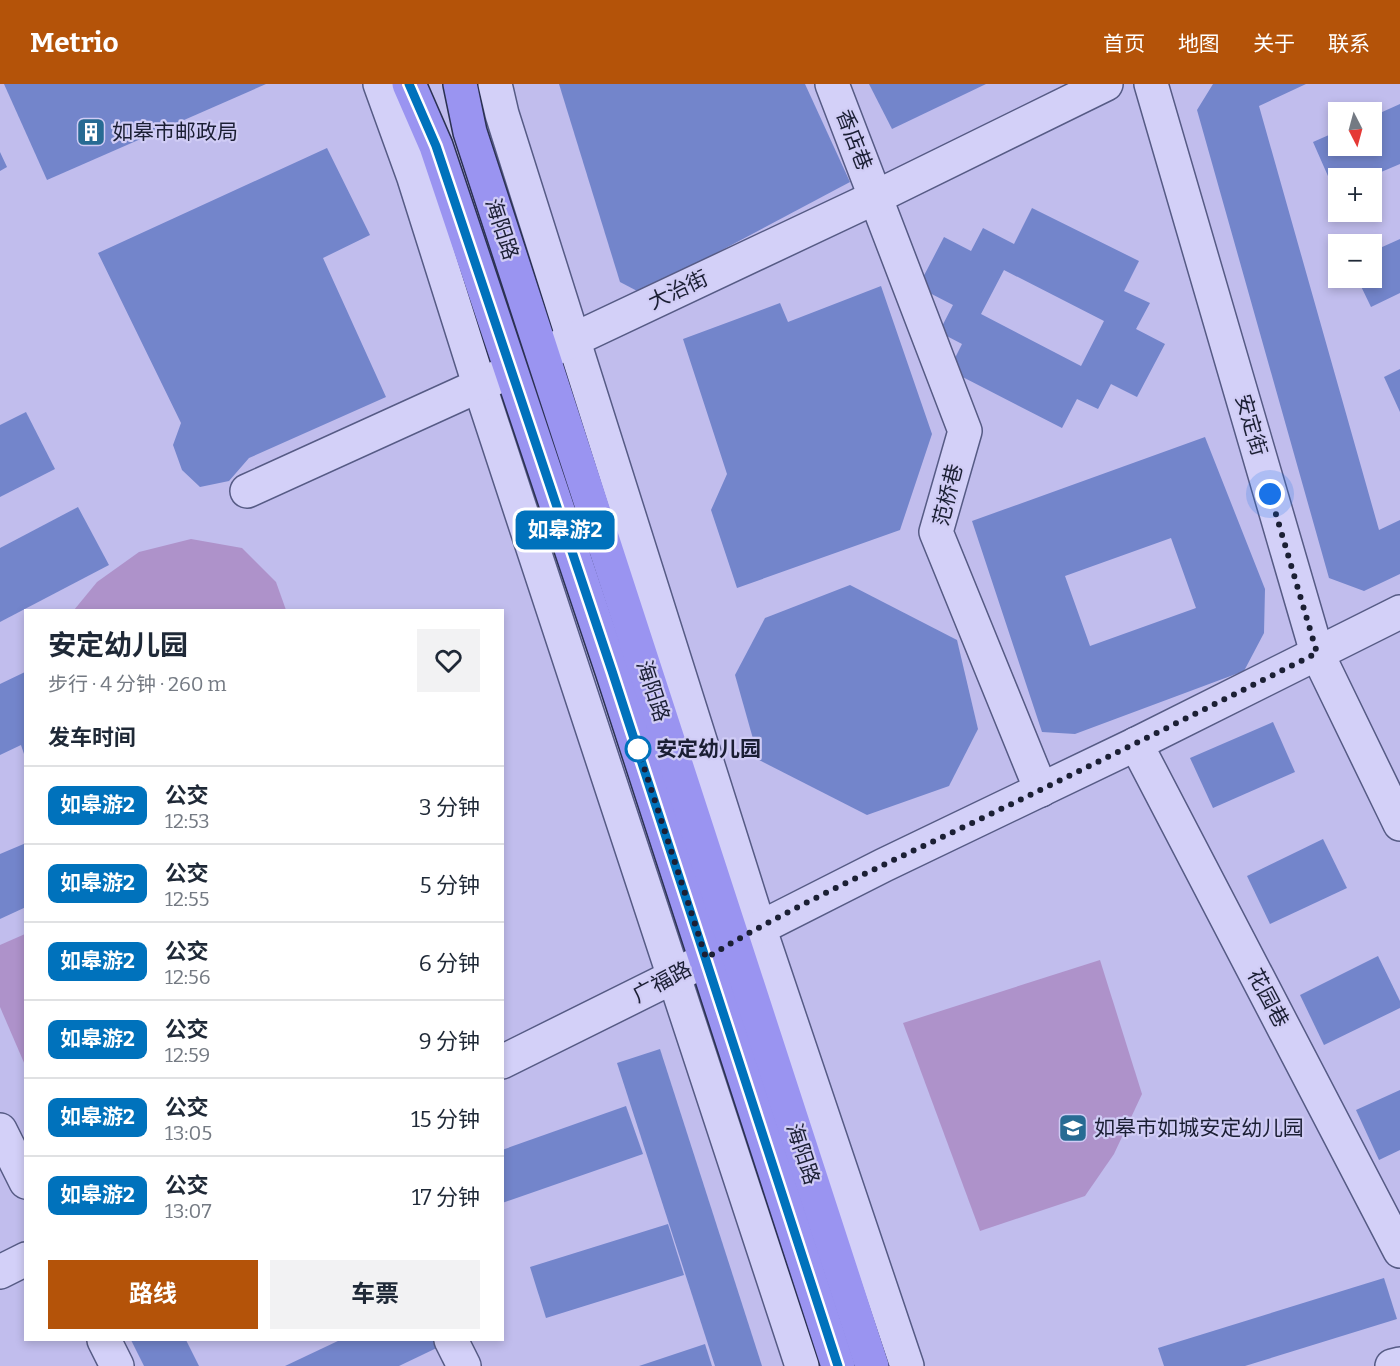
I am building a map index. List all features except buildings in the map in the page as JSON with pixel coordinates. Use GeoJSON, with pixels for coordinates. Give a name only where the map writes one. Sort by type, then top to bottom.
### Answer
{"type":"FeatureCollection","features":[{"type":"Feature","properties":{"kind":"main road","name":"海阳路"},"geometry":{"type":"LineString","coordinates":[[409,84],[436,146],[511,370],[733,942],[838,1366]]}},
{"type":"Feature","properties":{"kind":"main road","name":"海阳路"},"geometry":{"type":"LineString","coordinates":[[460,84],[470,132],[872,1366]]}},
{"type":"Feature","properties":{"kind":"street"},"geometry":{"type":"LineString","coordinates":[[380,84],[414,178],[480,387],[802,1366]]}},
{"type":"Feature","properties":{"kind":"street"},"geometry":{"type":"LineString","coordinates":[[495,84],[502,114],[573,340],[733,942],[907,1366]]}},
{"type":"Feature","properties":{"kind":"street","name":"香店巷"},"geometry":{"type":"LineString","coordinates":[[832,84],[876,197]]}},
{"type":"Feature","properties":{"kind":"street","name":"大治街"},"geometry":{"type":"LineString","coordinates":[[247,491],[480,387],[1106,84]]}},
{"type":"Feature","properties":{"kind":"street","name":"安定街"},"geometry":{"type":"LineString","coordinates":[[1151,84],[1317,653],[1400,825]]}},
{"type":"Feature","properties":{"kind":"street","name":"范桥巷"},"geometry":{"type":"LineString","coordinates":[[876,197],[964,431],[936,532],[1041,790]]}},
{"type":"Feature","properties":{"kind":"street","name":"广福路"},"geometry":{"type":"LineString","coordinates":[[504,1061],[675,976],[733,942],[1400,612]]}},
{"type":"Feature","properties":{"kind":"street","name":"花园巷"},"geometry":{"type":"LineString","coordinates":[[1136,744],[1400,1251]]}},
{"type":"Feature","properties":{"kind":"street"},"geometry":{"type":"LineString","coordinates":[[0,1130],[24,1178]]}},
{"type":"Feature","properties":{"kind":"street"},"geometry":{"type":"LineString","coordinates":[[0,1272],[24,1260]]}},
{"type":"Feature","properties":{"kind":"street"},"geometry":{"type":"LineString","coordinates":[[105,1341],[117,1366]]}},
{"type":"Feature","properties":{"kind":"street"},"geometry":{"type":"LineString","coordinates":[[452,1341],[464,1366]]}},
{"type":"Feature","properties":{"kind":"street"},"geometry":{"type":"LineString","coordinates":[[1392,1366],[1400,1364]]}},
{"type":"Feature","properties":{"kind":"shaded area"},"geometry":{"type":"Polygon","coordinates":[[[191,539],[242,548],[276,582],[286,609],[75,609],[97,582],[139,552],[191,539]]]}},
{"type":"Feature","properties":{"kind":"shaded area"},"geometry":{"type":"Polygon","coordinates":[[[24,934],[24,1063],[0,1007],[0,945],[24,934]]]}},
{"type":"Feature","properties":{"kind":"shaded area"},"geometry":{"type":"Polygon","coordinates":[[[1100,960],[1142,1094],[1114,1154],[1085,1196],[980,1231],[903,1023],[1100,960]]]}},
{"type":"Feature","properties":{"kind":"bus line","name":"如皋游2"},"geometry":{"type":"LineString","coordinates":[[409,84],[436,146],[612,671],[838,1366]]}},
{"type":"Feature","properties":{"kind":"place","name":"如皋市邮政局"},"geometry":{"type":"Point","coordinates":[91,132]}},
{"type":"Feature","properties":{"kind":"place","name":"安定幼儿园"},"geometry":{"type":"Point","coordinates":[638,749]}},
{"type":"Feature","properties":{"kind":"place","name":"如皋市如城安定幼儿园"},"geometry":{"type":"Point","coordinates":[1073,1128]}},
{"type":"Feature","properties":{"kind":"route"},"geometry":{"type":"LineString","coordinates":[[638,749],[706,958],[759,927],[1136,744],[1317,653],[1270,494]]}}]}
